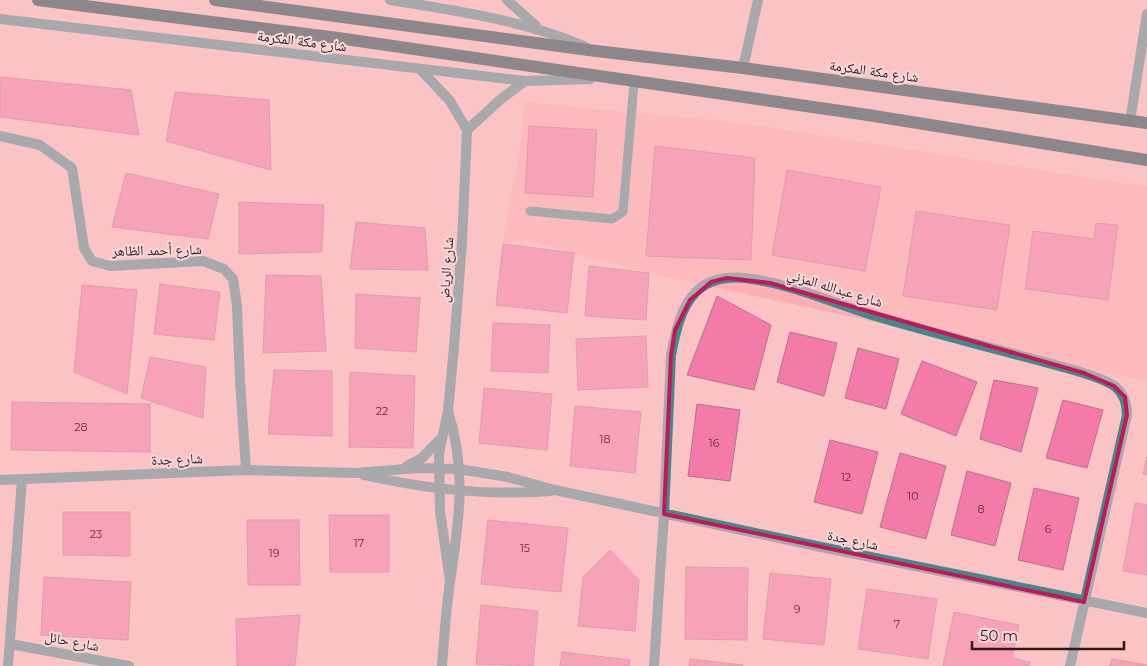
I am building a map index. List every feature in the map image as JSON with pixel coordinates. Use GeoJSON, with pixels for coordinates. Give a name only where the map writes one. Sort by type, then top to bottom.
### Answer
{"type":"FeatureCollection","features":[{"type":"Feature","properties":{"kind":"main road","name":"شارع مكة المكرمة"},"geometry":{"type":"LineString","coordinates":[[38,0],[338,38],[634,83],[877,117],[1147,160]]}},
{"type":"Feature","properties":{"kind":"main road","name":"شارع مكة المكرمة"},"geometry":{"type":"LineString","coordinates":[[215,0],[596,51],[743,68],[1147,123]]}},
{"type":"Feature","properties":{"kind":"street","name":"شارع مكة المكرمة"},"geometry":{"type":"LineString","coordinates":[[390,0],[477,14],[538,29],[596,51]]}},
{"type":"Feature","properties":{"kind":"street"},"geometry":{"type":"LineString","coordinates":[[507,0],[538,29]]}},
{"type":"Feature","properties":{"kind":"street"},"geometry":{"type":"LineString","coordinates":[[743,68],[758,0]]}},
{"type":"Feature","properties":{"kind":"street"},"geometry":{"type":"LineString","coordinates":[[1130,121],[1147,14]]}},
{"type":"Feature","properties":{"kind":"street","name":"شارع مكة المكرمة"},"geometry":{"type":"LineString","coordinates":[[0,20],[526,81],[601,78]]}},
{"type":"Feature","properties":{"kind":"street"},"geometry":{"type":"LineString","coordinates":[[420,69],[450,101],[467,130],[501,99],[526,81]]}},
{"type":"Feature","properties":{"kind":"street","name":"شارع الرياض"},"geometry":{"type":"LineString","coordinates":[[450,581],[442,535],[439,488],[440,439],[448,411],[462,242],[467,130]]}},
{"type":"Feature","properties":{"kind":"street","name":"شارع أحمد الظاهر"},"geometry":{"type":"LineString","coordinates":[[0,136],[40,145],[72,168],[84,248],[92,261],[110,266],[203,262],[224,268],[233,279],[238,306],[240,380],[246,470]]}},
{"type":"Feature","properties":{"kind":"street","name":"شارع عبدالله المزني"},"geometry":{"type":"LineString","coordinates":[[654,666],[664,514],[670,355],[681,316],[700,289],[711,282],[736,278],[770,283],[874,315],[1084,373],[1108,381],[1121,391],[1125,397],[1127,415],[1084,602]]}},
{"type":"Feature","properties":{"kind":"street","name":"شارع الرياض"},"geometry":{"type":"LineString","coordinates":[[442,666],[450,581],[458,536],[460,490],[460,469],[456,440],[448,411]]}},
{"type":"Feature","properties":{"kind":"street"},"geometry":{"type":"LineString","coordinates":[[397,469],[422,458],[440,439]]}},
{"type":"Feature","properties":{"kind":"street","name":"شارع جدة"},"geometry":{"type":"LineString","coordinates":[[0,480],[246,470],[356,473],[439,467],[460,469],[508,477],[555,490],[664,514],[1084,602],[1147,613]]}},
{"type":"Feature","properties":{"kind":"street","name":"شارع جدة"},"geometry":{"type":"LineString","coordinates":[[356,473],[460,490],[508,493],[555,490]]}},
{"type":"Feature","properties":{"kind":"street"},"geometry":{"type":"LineString","coordinates":[[8,666],[22,479]]}},
{"type":"Feature","properties":{"kind":"street"},"geometry":{"type":"LineString","coordinates":[[1070,666],[1084,602]]}},
{"type":"Feature","properties":{"kind":"street","name":"شارع حائل"},"geometry":{"type":"LineString","coordinates":[[10,644],[129,666]]}},
{"type":"Feature","properties":{"kind":"lane"},"geometry":{"type":"LineString","coordinates":[[530,211],[612,219],[623,212],[634,83]]}},
{"type":"Feature","properties":{"kind":"highlighted area"},"geometry":{"type":"Polygon","coordinates":[[[727,278],[770,283],[1084,373],[1114,386],[1125,397],[1127,415],[1084,602],[664,514],[671,355],[675,330],[690,300],[711,282],[727,278]]]}},
{"type":"Feature","properties":{"kind":"shaded area"},"geometry":{"type":"Polygon","coordinates":[[[524,102],[739,123],[1147,187],[1147,381],[649,273],[525,240],[503,244],[522,134],[524,102]]]}},
{"type":"Feature","properties":{"kind":"building"},"geometry":{"type":"Polygon","coordinates":[[[1,77],[131,90],[139,135],[0,117],[1,77]]]}},
{"type":"Feature","properties":{"kind":"building"},"geometry":{"type":"Polygon","coordinates":[[[175,92],[269,100],[271,170],[166,141],[175,92]]]}},
{"type":"Feature","properties":{"kind":"building"},"geometry":{"type":"Polygon","coordinates":[[[529,126],[597,130],[593,197],[525,193],[529,126]]]}},
{"type":"Feature","properties":{"kind":"building"},"geometry":{"type":"Polygon","coordinates":[[[655,146],[755,158],[751,260],[646,256],[655,146]]]}},
{"type":"Feature","properties":{"kind":"building"},"geometry":{"type":"Polygon","coordinates":[[[787,170],[881,187],[865,271],[772,255],[787,170]]]}},
{"type":"Feature","properties":{"kind":"building"},"geometry":{"type":"Polygon","coordinates":[[[126,173],[219,194],[208,239],[112,227],[126,173]]]}},
{"type":"Feature","properties":{"kind":"building"},"geometry":{"type":"Polygon","coordinates":[[[239,202],[324,205],[322,252],[239,254],[239,202]]]}},
{"type":"Feature","properties":{"kind":"building"},"geometry":{"type":"Polygon","coordinates":[[[916,211],[1010,225],[997,310],[903,296],[916,211]]]}},
{"type":"Feature","properties":{"kind":"building"},"geometry":{"type":"Polygon","coordinates":[[[356,222],[425,228],[428,270],[350,269],[356,222]]]}},
{"type":"Feature","properties":{"kind":"building"},"geometry":{"type":"Polygon","coordinates":[[[1096,223],[1118,225],[1108,300],[1025,289],[1033,231],[1094,239],[1096,223]]]}},
{"type":"Feature","properties":{"kind":"building"},"geometry":{"type":"Polygon","coordinates":[[[503,244],[574,253],[567,313],[496,305],[503,244]]]}},
{"type":"Feature","properties":{"kind":"building"},"geometry":{"type":"Polygon","coordinates":[[[589,266],[649,273],[646,320],[585,316],[589,266]]]}},
{"type":"Feature","properties":{"kind":"building"},"geometry":{"type":"Polygon","coordinates":[[[266,275],[321,276],[326,351],[263,353],[266,275]]]}},
{"type":"Feature","properties":{"kind":"building"},"geometry":{"type":"Polygon","coordinates":[[[160,284],[220,292],[214,340],[154,334],[160,284]]]}},
{"type":"Feature","properties":{"kind":"building"},"geometry":{"type":"Polygon","coordinates":[[[82,285],[137,290],[127,394],[74,372],[82,285]]]}},
{"type":"Feature","properties":{"kind":"building"},"geometry":{"type":"Polygon","coordinates":[[[356,294],[420,298],[416,352],[355,348],[356,294]]]}},
{"type":"Feature","properties":{"kind":"building"},"geometry":{"type":"Polygon","coordinates":[[[717,296],[771,325],[754,390],[687,375],[717,296]]]}},
{"type":"Feature","properties":{"kind":"building"},"geometry":{"type":"Polygon","coordinates":[[[493,323],[550,325],[548,373],[491,371],[493,323]]]}},
{"type":"Feature","properties":{"kind":"building"},"geometry":{"type":"Polygon","coordinates":[[[790,332],[837,343],[824,396],[777,382],[790,332]]]}},
{"type":"Feature","properties":{"kind":"building"},"geometry":{"type":"Polygon","coordinates":[[[646,336],[648,387],[578,390],[576,339],[646,336]]]}},
{"type":"Feature","properties":{"kind":"building"},"geometry":{"type":"Polygon","coordinates":[[[858,348],[899,359],[886,409],[845,398],[858,348]]]}},
{"type":"Feature","properties":{"kind":"building"},"geometry":{"type":"Polygon","coordinates":[[[150,357],[206,367],[203,418],[141,398],[150,357]]]}},
{"type":"Feature","properties":{"kind":"building"},"geometry":{"type":"Polygon","coordinates":[[[922,361],[977,382],[956,436],[901,414],[922,361]]]}},
{"type":"Feature","properties":{"kind":"building"},"geometry":{"type":"Polygon","coordinates":[[[274,370],[332,371],[332,436],[268,434],[274,370]]]}},
{"type":"Feature","properties":{"kind":"building"},"geometry":{"type":"Polygon","coordinates":[[[350,372],[415,376],[413,448],[349,447],[350,372]]]}},
{"type":"Feature","properties":{"kind":"building"},"geometry":{"type":"Polygon","coordinates":[[[994,380],[1038,388],[1021,452],[980,439],[994,380]]]}},
{"type":"Feature","properties":{"kind":"building"},"geometry":{"type":"Polygon","coordinates":[[[484,388],[552,394],[547,450],[479,443],[484,388]]]}},
{"type":"Feature","properties":{"kind":"building"},"geometry":{"type":"Polygon","coordinates":[[[1063,400],[1103,410],[1087,468],[1046,458],[1063,400]]]}},
{"type":"Feature","properties":{"kind":"building"},"geometry":{"type":"Polygon","coordinates":[[[12,402],[150,404],[150,452],[11,450],[12,402]]]}},
{"type":"Feature","properties":{"kind":"building"},"geometry":{"type":"Polygon","coordinates":[[[697,404],[740,410],[730,481],[688,476],[697,404]]]}},
{"type":"Feature","properties":{"kind":"building"},"geometry":{"type":"Polygon","coordinates":[[[575,406],[641,412],[635,473],[570,466],[575,406]]]}},
{"type":"Feature","properties":{"kind":"building"},"geometry":{"type":"Polygon","coordinates":[[[830,440],[878,452],[862,514],[814,502],[830,440]]]}},
{"type":"Feature","properties":{"kind":"building"},"geometry":{"type":"Polygon","coordinates":[[[900,453],[946,466],[926,539],[880,527],[900,453]]]}},
{"type":"Feature","properties":{"kind":"building"},"geometry":{"type":"Polygon","coordinates":[[[1147,457],[1147,475],[1143,474],[1147,457]]]}},
{"type":"Feature","properties":{"kind":"building"},"geometry":{"type":"Polygon","coordinates":[[[967,471],[1011,483],[995,546],[951,535],[967,471]]]}},
{"type":"Feature","properties":{"kind":"building"},"geometry":{"type":"Polygon","coordinates":[[[1034,488],[1079,498],[1063,570],[1018,560],[1034,488]]]}},
{"type":"Feature","properties":{"kind":"building"},"geometry":{"type":"Polygon","coordinates":[[[1135,503],[1147,505],[1147,575],[1123,571],[1135,503]]]}},
{"type":"Feature","properties":{"kind":"building"},"geometry":{"type":"Polygon","coordinates":[[[63,512],[130,512],[130,556],[63,555],[63,512]]]}},
{"type":"Feature","properties":{"kind":"building"},"geometry":{"type":"Polygon","coordinates":[[[329,515],[389,515],[389,572],[330,572],[329,515]]]}},
{"type":"Feature","properties":{"kind":"building"},"geometry":{"type":"Polygon","coordinates":[[[247,520],[299,520],[300,585],[248,585],[247,520]]]}},
{"type":"Feature","properties":{"kind":"building"},"geometry":{"type":"Polygon","coordinates":[[[488,520],[568,528],[561,592],[481,584],[488,520]]]}},
{"type":"Feature","properties":{"kind":"building"},"geometry":{"type":"Polygon","coordinates":[[[610,550],[639,580],[635,631],[578,626],[583,577],[610,550]]]}},
{"type":"Feature","properties":{"kind":"building"},"geometry":{"type":"Polygon","coordinates":[[[686,567],[748,568],[747,640],[685,639],[686,567]]]}},
{"type":"Feature","properties":{"kind":"building"},"geometry":{"type":"Polygon","coordinates":[[[770,573],[831,579],[824,645],[763,639],[770,573]]]}},
{"type":"Feature","properties":{"kind":"building"},"geometry":{"type":"Polygon","coordinates":[[[44,577],[131,582],[128,640],[41,635],[44,577]]]}},
{"type":"Feature","properties":{"kind":"building"},"geometry":{"type":"Polygon","coordinates":[[[867,589],[937,599],[928,659],[858,649],[867,589]]]}},
{"type":"Feature","properties":{"kind":"building"},"geometry":{"type":"Polygon","coordinates":[[[481,605],[538,611],[533,666],[476,664],[481,605]]]}},
{"type":"Feature","properties":{"kind":"building"},"geometry":{"type":"Polygon","coordinates":[[[954,612],[1019,625],[1012,658],[1030,662],[1029,666],[943,666],[954,612]]]}},
{"type":"Feature","properties":{"kind":"building"},"geometry":{"type":"Polygon","coordinates":[[[300,615],[295,666],[237,666],[236,619],[300,615]]]}},
{"type":"Feature","properties":{"kind":"building"},"geometry":{"type":"Polygon","coordinates":[[[562,652],[630,660],[629,666],[560,666],[562,652]]]}},
{"type":"Feature","properties":{"kind":"building"},"geometry":{"type":"Polygon","coordinates":[[[690,659],[743,665],[743,666],[689,666],[690,659]]]}},
{"type":"Feature","properties":{"kind":"building"},"geometry":{"type":"Polygon","coordinates":[[[1112,659],[1147,665],[1147,666],[1110,666],[1112,659]]]}}]}
